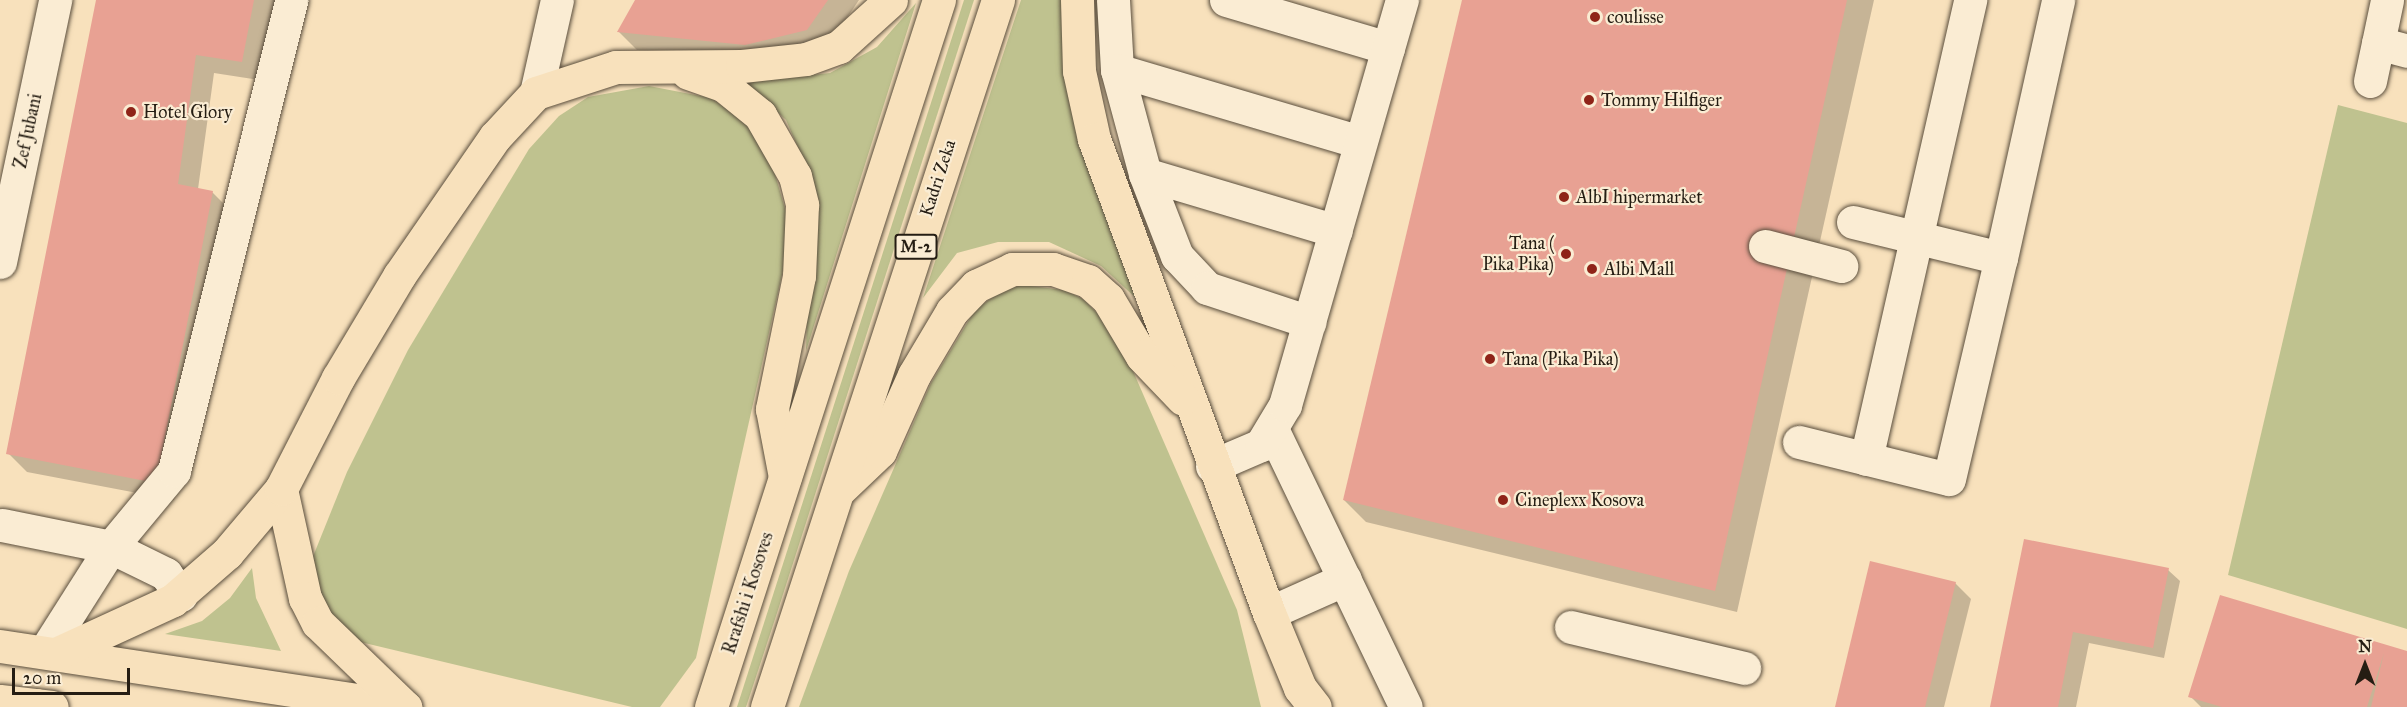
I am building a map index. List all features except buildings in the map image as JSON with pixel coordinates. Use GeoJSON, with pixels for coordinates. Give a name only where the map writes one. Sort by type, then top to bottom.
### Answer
{"type":"FeatureCollection","features":[{"type":"Feature","properties":{"kind":"main road"},"geometry":{"type":"LineString","coordinates":[[52,652],[181,595],[227,553],[281,489],[338,378],[399,276],[495,137],[536,93],[583,74],[648,65],[742,66],[806,59],[839,47],[891,0]]}},
{"type":"Feature","properties":{"kind":"main road"},"geometry":{"type":"LineString","coordinates":[[785,479],[939,0]]}},
{"type":"Feature","properties":{"kind":"main road","name":"Kadri Zeka"},"geometry":{"type":"LineString","coordinates":[[835,494],[998,0]]}},
{"type":"Feature","properties":{"kind":"main road"},"geometry":{"type":"LineString","coordinates":[[1077,0],[1080,71],[1094,139],[1212,466],[1305,701]]}},
{"type":"Feature","properties":{"kind":"main road"},"geometry":{"type":"LineString","coordinates":[[648,65],[706,77],[741,98],[773,131],[795,176],[802,204],[799,276],[772,409],[785,479]]}},
{"type":"Feature","properties":{"kind":"main road"},"geometry":{"type":"LineString","coordinates":[[835,494],[880,451],[914,375],[952,311],[976,286],[1012,269],[1053,269],[1088,281],[1108,299],[1142,356],[1192,409]]}},
{"type":"Feature","properties":{"kind":"main road","name":"Rrafshi i Kosoves"},"geometry":{"type":"LineString","coordinates":[[711,707],[785,479]]}},
{"type":"Feature","properties":{"kind":"main road"},"geometry":{"type":"LineString","coordinates":[[281,489],[305,598],[318,623],[405,707]]}},
{"type":"Feature","properties":{"kind":"main road","name":"M-2"},"geometry":{"type":"LineString","coordinates":[[767,707],[835,494]]}},
{"type":"Feature","properties":{"kind":"main road"},"geometry":{"type":"LineString","coordinates":[[0,646],[52,652],[405,707]]}},
{"type":"Feature","properties":{"kind":"main road"},"geometry":{"type":"LineString","coordinates":[[0,701],[42,706]]}},
{"type":"Feature","properties":{"kind":"street","name":"Zef Jubani"},"geometry":{"type":"LineString","coordinates":[[0,262],[54,0]]}},
{"type":"Feature","properties":{"kind":"street"},"geometry":{"type":"LineString","coordinates":[[52,652],[111,547],[174,471],[291,0]]}},
{"type":"Feature","properties":{"kind":"street"},"geometry":{"type":"LineString","coordinates":[[536,93],[557,0]]}},
{"type":"Feature","properties":{"kind":"street"},"geometry":{"type":"LineString","coordinates":[[1113,0],[1117,70],[1145,174],[1191,276],[1207,288],[1310,322]]}},
{"type":"Feature","properties":{"kind":"street"},"geometry":{"type":"LineString","coordinates":[[1226,0],[1388,48]]}},
{"type":"Feature","properties":{"kind":"street"},"geometry":{"type":"LineString","coordinates":[[1212,466],[1244,455],[1273,431],[1310,322],[1402,0]]}},
{"type":"Feature","properties":{"kind":"street"},"geometry":{"type":"LineString","coordinates":[[1866,459],[1970,0]]}},
{"type":"Feature","properties":{"kind":"street"},"geometry":{"type":"LineString","coordinates":[[1799,442],[1949,479],[2058,0]]}},
{"type":"Feature","properties":{"kind":"street"},"geometry":{"type":"LineString","coordinates":[[2370,81],[2392,47],[2387,0]]}},
{"type":"Feature","properties":{"kind":"street"},"geometry":{"type":"LineString","coordinates":[[1117,70],[1360,142]]}},
{"type":"Feature","properties":{"kind":"street"},"geometry":{"type":"LineString","coordinates":[[1145,174],[1336,231]]}},
{"type":"Feature","properties":{"kind":"street"},"geometry":{"type":"LineString","coordinates":[[1853,222],[2001,258]]}},
{"type":"Feature","properties":{"kind":"street"},"geometry":{"type":"LineString","coordinates":[[1765,246],[1841,266]]}},
{"type":"Feature","properties":{"kind":"street"},"geometry":{"type":"LineString","coordinates":[[1273,431],[1406,707]]}},
{"type":"Feature","properties":{"kind":"street"},"geometry":{"type":"LineString","coordinates":[[2,525],[111,547],[166,574],[181,595]]}},
{"type":"Feature","properties":{"kind":"street"},"geometry":{"type":"LineString","coordinates":[[1269,614],[1345,579]]}},
{"type":"Feature","properties":{"kind":"street"},"geometry":{"type":"LineString","coordinates":[[1571,627],[1744,668]]}},
{"type":"Feature","properties":{"kind":"green space"},"geometry":{"type":"Polygon","coordinates":[[[964,0],[974,0],[746,707],[737,707],[964,0]]]}},
{"type":"Feature","properties":{"kind":"green space"},"geometry":{"type":"Polygon","coordinates":[[[1021,0],[1063,0],[1138,300],[1101,266],[1049,242],[998,242],[957,253],[923,298],[1021,0]]]}},
{"type":"Feature","properties":{"kind":"green space"},"geometry":{"type":"Polygon","coordinates":[[[916,3],[806,351],[811,178],[786,120],[745,82],[830,73],[877,47],[916,3]]]}},
{"type":"Feature","properties":{"kind":"green space"},"geometry":{"type":"Polygon","coordinates":[[[649,86],[711,98],[744,121],[768,150],[788,219],[786,257],[696,658],[660,707],[632,707],[352,640],[338,628],[315,585],[312,559],[347,472],[408,350],[529,149],[559,116],[588,97],[649,86]]]}},
{"type":"Feature","properties":{"kind":"green space"},"geometry":{"type":"Polygon","coordinates":[[[2338,105],[2407,123],[2407,629],[2228,575],[2338,105]]]}},
{"type":"Feature","properties":{"kind":"green space"},"geometry":{"type":"Polygon","coordinates":[[[1022,285],[1064,290],[1083,299],[1116,332],[1237,610],[1261,707],[799,707],[849,571],[931,383],[975,310],[1001,291],[1022,285]]]}},
{"type":"Feature","properties":{"kind":"green space"},"geometry":{"type":"Polygon","coordinates":[[[252,568],[256,598],[281,651],[165,634],[202,621],[230,598],[252,568]]]}},
{"type":"Feature","properties":{"kind":"place","name":"coulisse"},"geometry":{"type":"Point","coordinates":[1595,17]}},
{"type":"Feature","properties":{"kind":"place","name":"Tommy Hilfiger"},"geometry":{"type":"Point","coordinates":[1589,100]}},
{"type":"Feature","properties":{"kind":"place","name":"Hotel Glory"},"geometry":{"type":"Point","coordinates":[131,112]}},
{"type":"Feature","properties":{"kind":"place","name":"AlbI hipermarket"},"geometry":{"type":"Point","coordinates":[1564,197]}},
{"type":"Feature","properties":{"kind":"place","name":"Tana ( Pika Pika)"},"geometry":{"type":"Point","coordinates":[1566,254]}},
{"type":"Feature","properties":{"kind":"place","name":"Albi Mall"},"geometry":{"type":"Point","coordinates":[1592,269]}},
{"type":"Feature","properties":{"kind":"place","name":"Tana (Pika Pika)"},"geometry":{"type":"Point","coordinates":[1490,359]}},
{"type":"Feature","properties":{"kind":"place","name":"Cineplexx Kosova"},"geometry":{"type":"Point","coordinates":[1503,500]}}]}
